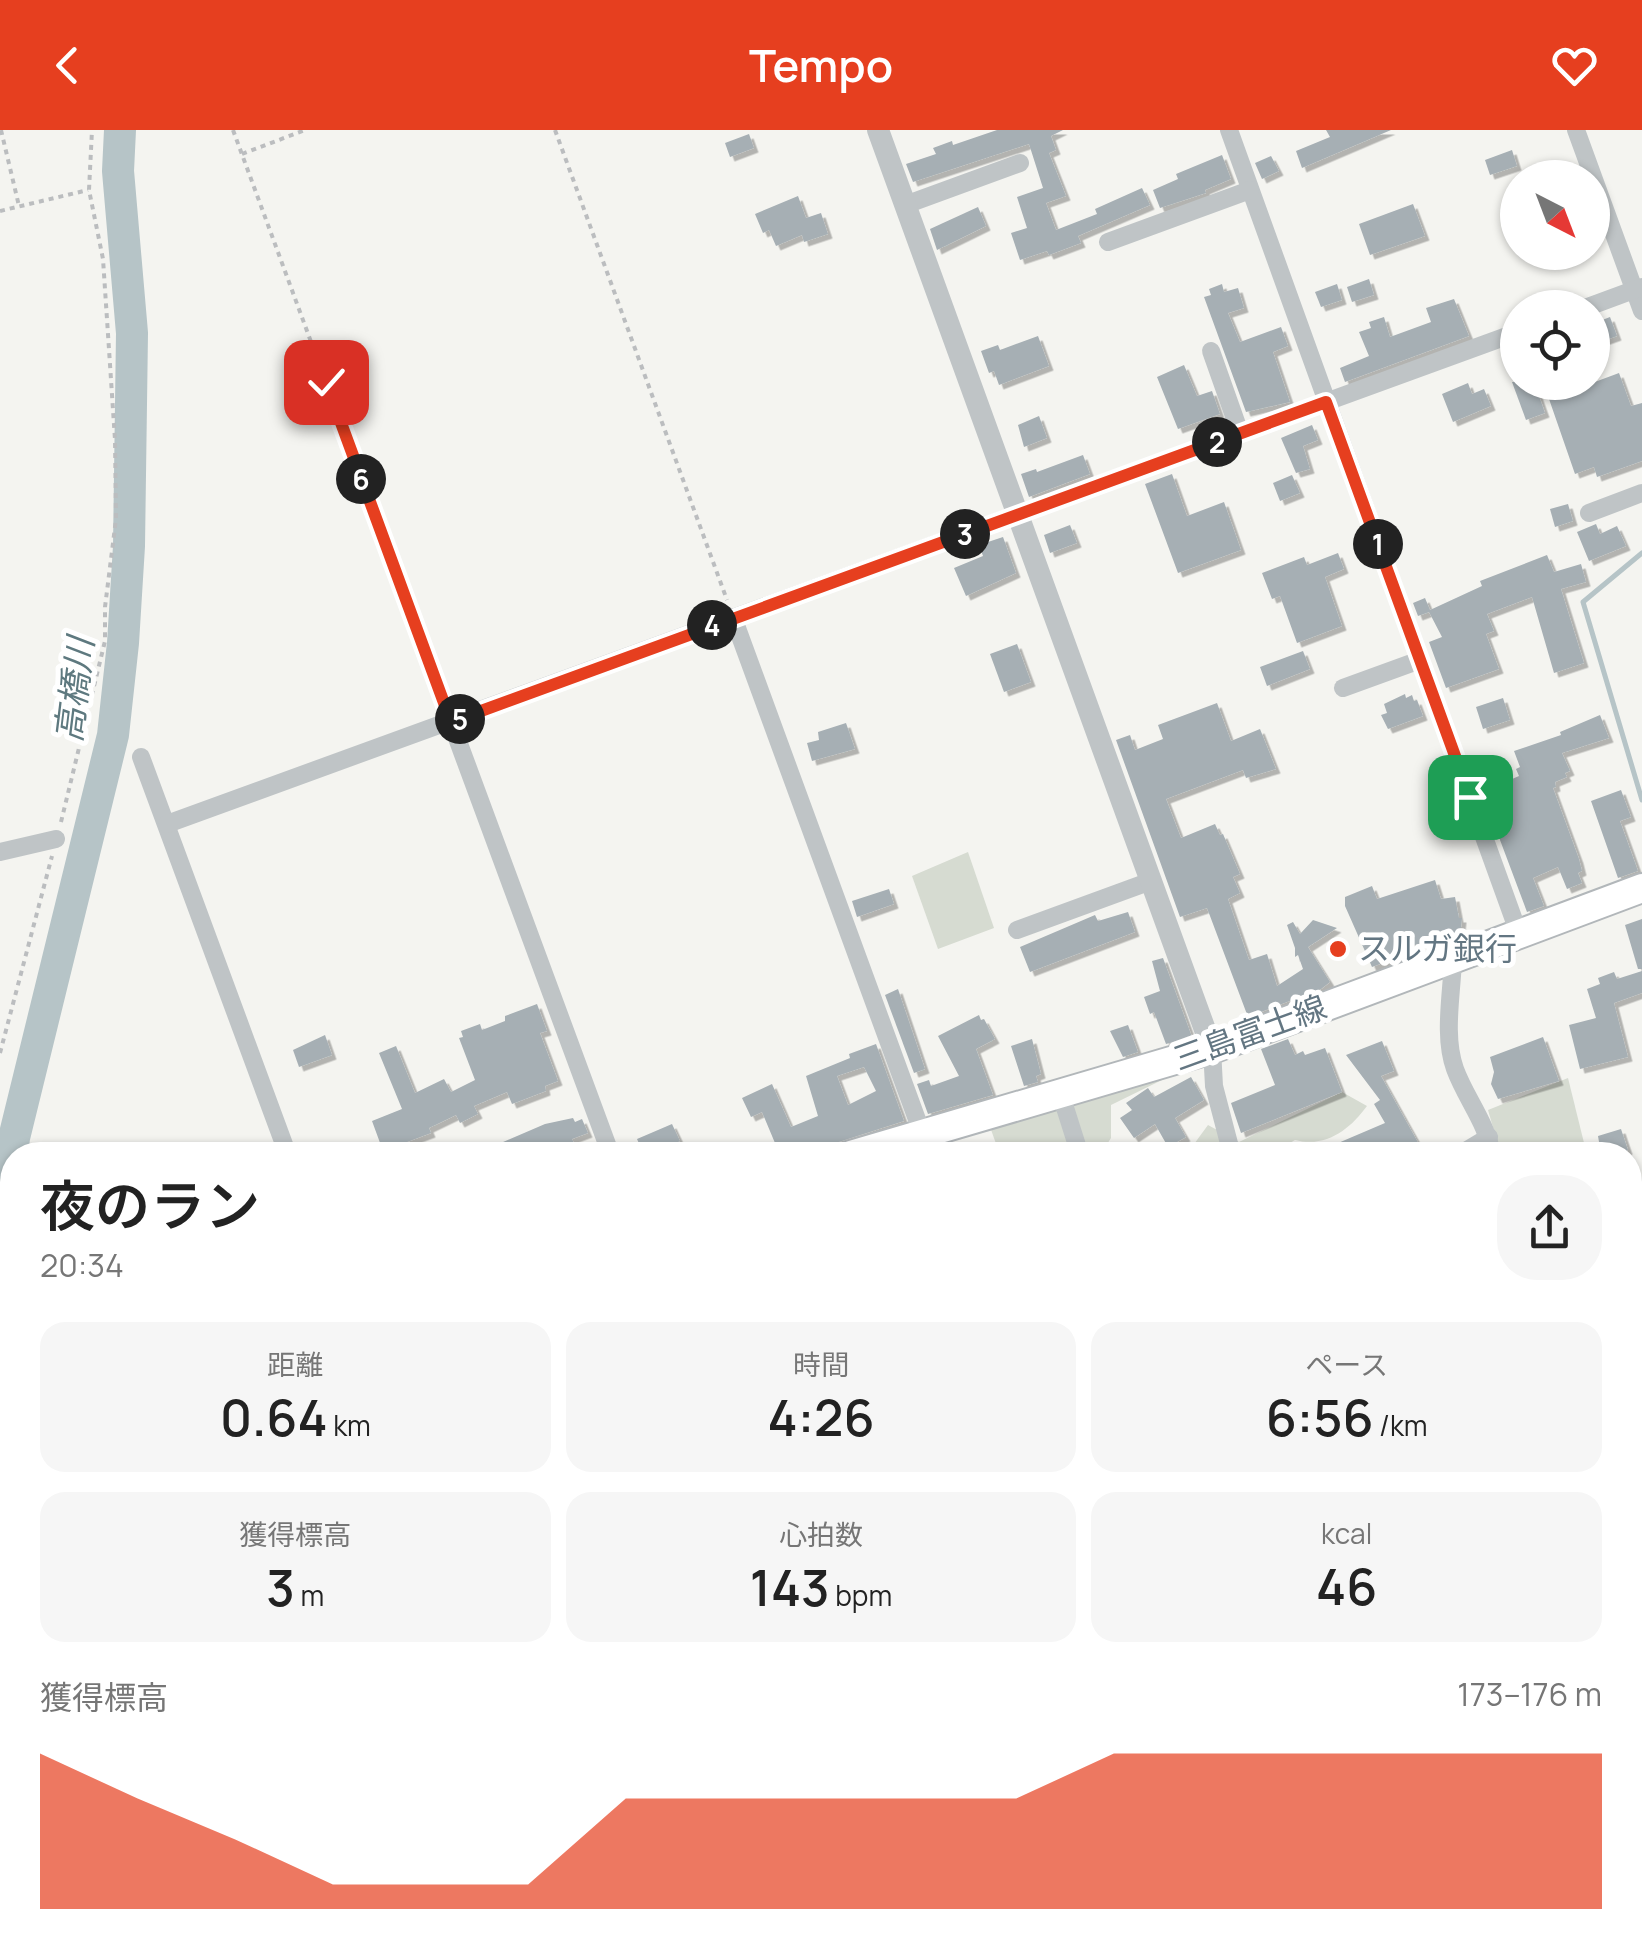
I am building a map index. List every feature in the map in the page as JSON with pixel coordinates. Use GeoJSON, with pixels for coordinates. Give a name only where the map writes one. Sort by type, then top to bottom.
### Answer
{"type":"FeatureCollection","features":[{"type":"Feature","properties":{"kind":"main road","name":"三島富士線"},"geometry":{"type":"LineString","coordinates":[[932,1142],[1060,1095],[1212,1049],[1642,888]]}},
{"type":"Feature","properties":{"kind":"street"},"geometry":{"type":"LineString","coordinates":[[878,130],[1212,1049],[1214,1086],[1229,1142]]}},
{"type":"Feature","properties":{"kind":"street"},"geometry":{"type":"LineString","coordinates":[[1228,130],[1520,934]]}},
{"type":"Feature","properties":{"kind":"street"},"geometry":{"type":"LineString","coordinates":[[1576,130],[1638,288],[1642,311]]}},
{"type":"Feature","properties":{"kind":"street"},"geometry":{"type":"LineString","coordinates":[[906,205],[1020,164]]}},
{"type":"Feature","properties":{"kind":"street"},"geometry":{"type":"LineString","coordinates":[[1108,242],[1250,190]]}},
{"type":"Feature","properties":{"kind":"street"},"geometry":{"type":"LineString","coordinates":[[1610,299],[1638,288]]}},
{"type":"Feature","properties":{"kind":"street"},"geometry":{"type":"LineString","coordinates":[[167,824],[1500,339]]}},
{"type":"Feature","properties":{"kind":"street"},"geometry":{"type":"LineString","coordinates":[[1210,352],[1240,433]]}},
{"type":"Feature","properties":{"kind":"street"},"geometry":{"type":"LineString","coordinates":[[1588,513],[1642,493]]}},
{"type":"Feature","properties":{"kind":"street"},"geometry":{"type":"LineString","coordinates":[[733,618],[926,1142]]}},
{"type":"Feature","properties":{"kind":"street"},"geometry":{"type":"LineString","coordinates":[[1343,688],[1420,660]]}},
{"type":"Feature","properties":{"kind":"street"},"geometry":{"type":"LineString","coordinates":[[451,722],[607,1142]]}},
{"type":"Feature","properties":{"kind":"street"},"geometry":{"type":"LineString","coordinates":[[140,758],[283,1142]]}},
{"type":"Feature","properties":{"kind":"street"},"geometry":{"type":"LineString","coordinates":[[0,852],[56,839]]}},
{"type":"Feature","properties":{"kind":"street"},"geometry":{"type":"LineString","coordinates":[[1017,930],[1152,881]]}},
{"type":"Feature","properties":{"kind":"street"},"geometry":{"type":"LineString","coordinates":[[1453,959],[1450,1030],[1454,1066],[1488,1142]]}},
{"type":"Feature","properties":{"kind":"street"},"geometry":{"type":"LineString","coordinates":[[1060,1095],[1076,1142]]}},
{"type":"Feature","properties":{"kind":"path"},"geometry":{"type":"LineString","coordinates":[[1,130],[19,206]]}},
{"type":"Feature","properties":{"kind":"path"},"geometry":{"type":"LineString","coordinates":[[0,1053],[105,641],[105,607],[116,519],[115,440],[103,259],[89,190],[92,130]]}},
{"type":"Feature","properties":{"kind":"path"},"geometry":{"type":"LineString","coordinates":[[233,130],[451,722]]}},
{"type":"Feature","properties":{"kind":"path"},"geometry":{"type":"LineString","coordinates":[[242,154],[305,130]]}},
{"type":"Feature","properties":{"kind":"path"},"geometry":{"type":"LineString","coordinates":[[556,130],[733,618]]}},
{"type":"Feature","properties":{"kind":"path"},"geometry":{"type":"LineString","coordinates":[[0,211],[89,190]]}},
{"type":"Feature","properties":{"kind":"shaded area"},"geometry":{"type":"Polygon","coordinates":[[[968,852],[994,928],[938,949],[912,876],[968,852]]]}},
{"type":"Feature","properties":{"kind":"shaded area"},"geometry":{"type":"Polygon","coordinates":[[[1163,1072],[1164,1079],[1111,1105],[1108,1142],[1080,1142],[1068,1100],[1163,1072]]]}},
{"type":"Feature","properties":{"kind":"shaded area"},"geometry":{"type":"Polygon","coordinates":[[[1568,1078],[1584,1142],[1497,1142],[1488,1110],[1568,1078]]]}},
{"type":"Feature","properties":{"kind":"shaded area"},"geometry":{"type":"Polygon","coordinates":[[[1342,1092],[1367,1106],[1345,1129],[1327,1139],[1239,1142],[1342,1092]]]}},
{"type":"Feature","properties":{"kind":"shaded area"},"geometry":{"type":"Polygon","coordinates":[[[1056,1105],[1068,1142],[995,1142],[989,1124],[1056,1105]]]}},
{"type":"Feature","properties":{"kind":"shaded area"},"geometry":{"type":"Polygon","coordinates":[[[1208,1125],[1239,1142],[1196,1142],[1208,1125]]]}},
{"type":"Feature","properties":{"kind":"building"},"geometry":{"type":"Polygon","coordinates":[[[997,130],[1063,130],[1051,136],[1056,150],[1049,153],[1066,196],[1046,203],[1056,230],[1097,214],[1095,209],[1142,188],[1150,205],[1078,236],[1081,243],[1020,260],[1011,233],[1027,228],[1017,197],[1043,188],[1029,144],[913,182],[906,164],[936,154],[933,148],[997,130]]]}},
{"type":"Feature","properties":{"kind":"building"},"geometry":{"type":"Polygon","coordinates":[[[1326,130],[1391,130],[1302,168],[1296,151],[1330,137],[1326,130]]]}},
{"type":"Feature","properties":{"kind":"building"},"geometry":{"type":"Polygon","coordinates":[[[749,134],[754,148],[730,157],[725,143],[749,134]]]}},
{"type":"Feature","properties":{"kind":"building"},"geometry":{"type":"Polygon","coordinates":[[[1512,150],[1515,160],[1500,160],[1500,172],[1490,175],[1485,160],[1512,150]]]}},
{"type":"Feature","properties":{"kind":"building"},"geometry":{"type":"Polygon","coordinates":[[[1222,155],[1231,179],[1205,190],[1206,193],[1160,208],[1153,190],[1178,179],[1176,174],[1222,155]]]}},
{"type":"Feature","properties":{"kind":"building"},"geometry":{"type":"Polygon","coordinates":[[[1271,156],[1279,171],[1262,179],[1255,163],[1271,156]]]}},
{"type":"Feature","properties":{"kind":"building"},"geometry":{"type":"Polygon","coordinates":[[[798,196],[806,218],[821,213],[828,234],[804,242],[802,235],[776,246],[769,230],[763,233],[755,214],[798,196]]]}},
{"type":"Feature","properties":{"kind":"building"},"geometry":{"type":"Polygon","coordinates":[[[1413,204],[1425,236],[1370,255],[1359,224],[1413,204]]]}},
{"type":"Feature","properties":{"kind":"building"},"geometry":{"type":"Polygon","coordinates":[[[978,207],[986,226],[937,250],[930,229],[978,207]]]}},
{"type":"Feature","properties":{"kind":"building"},"geometry":{"type":"Polygon","coordinates":[[[1369,279],[1374,295],[1352,302],[1347,287],[1369,279]]]}},
{"type":"Feature","properties":{"kind":"building"},"geometry":{"type":"Polygon","coordinates":[[[1222,284],[1224,292],[1238,288],[1244,308],[1228,313],[1240,342],[1281,327],[1288,346],[1273,352],[1290,402],[1246,412],[1204,297],[1211,295],[1209,289],[1222,284]]]}},
{"type":"Feature","properties":{"kind":"building"},"geometry":{"type":"Polygon","coordinates":[[[1337,284],[1342,300],[1321,307],[1315,292],[1337,284]]]}},
{"type":"Feature","properties":{"kind":"building"},"geometry":{"type":"Polygon","coordinates":[[[1454,299],[1469,336],[1345,382],[1340,368],[1369,356],[1359,332],[1371,328],[1369,322],[1384,317],[1390,337],[1431,322],[1426,308],[1454,299]]]}},
{"type":"Feature","properties":{"kind":"building"},"geometry":{"type":"Polygon","coordinates":[[[1610,317],[1617,336],[1610,339],[1610,317]]]}},
{"type":"Feature","properties":{"kind":"building"},"geometry":{"type":"Polygon","coordinates":[[[1038,336],[1049,366],[999,385],[994,371],[989,373],[981,351],[998,345],[1000,350],[1038,336]]]}},
{"type":"Feature","properties":{"kind":"building"},"geometry":{"type":"Polygon","coordinates":[[[1184,365],[1197,396],[1212,391],[1220,414],[1178,429],[1157,377],[1184,365]]]}},
{"type":"Feature","properties":{"kind":"building"},"geometry":{"type":"Polygon","coordinates":[[[1619,373],[1631,406],[1642,403],[1642,461],[1597,477],[1594,467],[1575,474],[1549,400],[1610,400],[1610,376],[1619,373]]]}},
{"type":"Feature","properties":{"kind":"building"},"geometry":{"type":"Polygon","coordinates":[[[1468,383],[1472,394],[1484,389],[1491,406],[1453,422],[1442,394],[1468,383]]]}},
{"type":"Feature","properties":{"kind":"building"},"geometry":{"type":"Polygon","coordinates":[[[1519,400],[1540,400],[1545,413],[1526,420],[1519,400]]]}},
{"type":"Feature","properties":{"kind":"building"},"geometry":{"type":"Polygon","coordinates":[[[1039,416],[1047,438],[1024,447],[1018,425],[1039,416]]]}},
{"type":"Feature","properties":{"kind":"building"},"geometry":{"type":"Polygon","coordinates":[[[1312,425],[1318,440],[1303,446],[1310,469],[1296,473],[1281,438],[1312,425]]]}},
{"type":"Feature","properties":{"kind":"building"},"geometry":{"type":"Polygon","coordinates":[[[1083,455],[1090,474],[1029,497],[1021,474],[1083,455]]]}},
{"type":"Feature","properties":{"kind":"building"},"geometry":{"type":"Polygon","coordinates":[[[1172,474],[1187,516],[1224,502],[1241,550],[1178,573],[1145,484],[1172,474]]]}},
{"type":"Feature","properties":{"kind":"building"},"geometry":{"type":"Polygon","coordinates":[[[1292,475],[1300,493],[1280,501],[1273,483],[1292,475]]]}},
{"type":"Feature","properties":{"kind":"building"},"geometry":{"type":"Polygon","coordinates":[[[1568,504],[1573,521],[1555,527],[1550,509],[1568,504]]]}},
{"type":"Feature","properties":{"kind":"building"},"geometry":{"type":"Polygon","coordinates":[[[1596,524],[1600,534],[1617,526],[1626,546],[1589,561],[1577,532],[1596,524]]]}},
{"type":"Feature","properties":{"kind":"building"},"geometry":{"type":"Polygon","coordinates":[[[1070,525],[1077,543],[1050,553],[1044,535],[1070,525]]]}},
{"type":"Feature","properties":{"kind":"building"},"geometry":{"type":"Polygon","coordinates":[[[1003,537],[1016,573],[966,596],[954,568],[983,556],[979,545],[1003,537]]]}},
{"type":"Feature","properties":{"kind":"building"},"geometry":{"type":"Polygon","coordinates":[[[1338,553],[1344,569],[1325,577],[1342,626],[1297,643],[1280,596],[1272,599],[1262,573],[1304,557],[1307,565],[1338,553]]]}},
{"type":"Feature","properties":{"kind":"building"},"geometry":{"type":"Polygon","coordinates":[[[1547,555],[1554,572],[1581,564],[1586,582],[1561,589],[1584,663],[1554,673],[1532,597],[1487,614],[1494,631],[1486,634],[1499,669],[1446,688],[1429,642],[1442,637],[1429,612],[1418,616],[1413,603],[1425,598],[1430,610],[1482,586],[1480,581],[1547,555]]]}},
{"type":"Feature","properties":{"kind":"building"},"geometry":{"type":"Polygon","coordinates":[[[1017,644],[1031,682],[1004,692],[990,654],[1017,644]]]}},
{"type":"Feature","properties":{"kind":"building"},"geometry":{"type":"Polygon","coordinates":[[[1303,651],[1310,669],[1267,686],[1260,667],[1303,651]]]}},
{"type":"Feature","properties":{"kind":"building"},"geometry":{"type":"Polygon","coordinates":[[[1405,694],[1406,698],[1412,695],[1417,700],[1423,716],[1388,729],[1381,715],[1387,713],[1384,704],[1405,694]]]}},
{"type":"Feature","properties":{"kind":"building"},"geometry":{"type":"Polygon","coordinates":[[[1503,698],[1510,720],[1483,729],[1476,707],[1503,698]]]}},
{"type":"Feature","properties":{"kind":"building"},"geometry":{"type":"Polygon","coordinates":[[[1217,703],[1231,741],[1260,729],[1276,769],[1246,778],[1243,770],[1166,799],[1181,838],[1215,824],[1223,834],[1240,874],[1233,877],[1240,893],[1228,899],[1249,960],[1267,954],[1277,986],[1303,969],[1298,955],[1295,957],[1287,925],[1293,922],[1300,934],[1313,920],[1337,928],[1308,947],[1330,982],[1248,1017],[1207,908],[1180,917],[1116,740],[1130,735],[1135,750],[1163,739],[1158,725],[1217,703]]]}},
{"type":"Feature","properties":{"kind":"building"},"geometry":{"type":"Polygon","coordinates":[[[1600,715],[1609,738],[1562,753],[1570,771],[1553,788],[1579,859],[1582,883],[1567,889],[1558,867],[1533,878],[1544,906],[1527,912],[1482,792],[1519,776],[1514,751],[1561,735],[1560,732],[1600,715]]]}},
{"type":"Feature","properties":{"kind":"building"},"geometry":{"type":"Polygon","coordinates":[[[846,723],[855,749],[812,761],[807,743],[819,740],[818,732],[846,723]]]}},
{"type":"Feature","properties":{"kind":"building"},"geometry":{"type":"Polygon","coordinates":[[[1621,790],[1631,817],[1620,821],[1638,871],[1618,878],[1591,801],[1621,790]]]}},
{"type":"Feature","properties":{"kind":"building"},"geometry":{"type":"Polygon","coordinates":[[[1435,880],[1441,899],[1455,897],[1462,918],[1460,936],[1437,945],[1438,938],[1395,951],[1398,957],[1372,967],[1345,906],[1345,897],[1372,886],[1377,899],[1435,880]]]}},
{"type":"Feature","properties":{"kind":"building"},"geometry":{"type":"Polygon","coordinates":[[[889,889],[894,904],[857,917],[852,901],[889,889]]]}},
{"type":"Feature","properties":{"kind":"building"},"geometry":{"type":"Polygon","coordinates":[[[1128,912],[1135,932],[1030,972],[1020,947],[1095,915],[1098,921],[1128,912]]]}},
{"type":"Feature","properties":{"kind":"building"},"geometry":{"type":"Polygon","coordinates":[[[1642,919],[1642,969],[1638,969],[1625,925],[1642,919]]]}},
{"type":"Feature","properties":{"kind":"building"},"geometry":{"type":"Polygon","coordinates":[[[1163,958],[1192,1037],[1166,1044],[1144,997],[1160,991],[1152,961],[1163,958]]]}},
{"type":"Feature","properties":{"kind":"building"},"geometry":{"type":"Polygon","coordinates":[[[1642,971],[1642,993],[1614,1003],[1628,1057],[1580,1069],[1569,1025],[1596,1018],[1587,989],[1600,984],[1598,978],[1614,972],[1617,979],[1642,971]]]}},
{"type":"Feature","properties":{"kind":"building"},"geometry":{"type":"Polygon","coordinates":[[[898,989],[925,1069],[914,1073],[885,995],[898,989]]]}},
{"type":"Feature","properties":{"kind":"building"},"geometry":{"type":"Polygon","coordinates":[[[537,1004],[547,1031],[540,1033],[558,1081],[545,1086],[546,1091],[512,1104],[507,1092],[474,1106],[478,1114],[460,1123],[456,1115],[429,1128],[431,1133],[407,1142],[380,1142],[372,1121],[402,1109],[379,1053],[396,1046],[415,1093],[444,1079],[451,1092],[475,1080],[459,1038],[463,1037],[461,1031],[480,1024],[482,1030],[505,1021],[505,1016],[537,1004]]]}},
{"type":"Feature","properties":{"kind":"building"},"geometry":{"type":"Polygon","coordinates":[[[979,1015],[995,1039],[976,1049],[993,1095],[928,1114],[917,1084],[929,1080],[931,1086],[959,1076],[938,1036],[979,1015]]]}},
{"type":"Feature","properties":{"kind":"building"},"geometry":{"type":"Polygon","coordinates":[[[1128,1025],[1138,1052],[1123,1057],[1110,1031],[1128,1025]]]}},
{"type":"Feature","properties":{"kind":"building"},"geometry":{"type":"Polygon","coordinates":[[[325,1035],[332,1055],[299,1067],[293,1050],[325,1035]]]}},
{"type":"Feature","properties":{"kind":"building"},"geometry":{"type":"Polygon","coordinates":[[[1543,1037],[1559,1081],[1498,1099],[1491,1084],[1494,1072],[1490,1057],[1543,1037]]]}},
{"type":"Feature","properties":{"kind":"building"},"geometry":{"type":"Polygon","coordinates":[[[1032,1039],[1041,1074],[1036,1076],[1038,1082],[1024,1086],[1011,1046],[1032,1039]]]}},
{"type":"Feature","properties":{"kind":"building"},"geometry":{"type":"Polygon","coordinates":[[[1288,1039],[1295,1055],[1325,1048],[1342,1092],[1241,1133],[1231,1103],[1275,1085],[1261,1049],[1288,1039]]]}},
{"type":"Feature","properties":{"kind":"building"},"geometry":{"type":"Polygon","coordinates":[[[1382,1041],[1394,1071],[1381,1076],[1418,1142],[1340,1142],[1385,1123],[1374,1104],[1380,1100],[1346,1055],[1382,1041]]]}},
{"type":"Feature","properties":{"kind":"building"},"geometry":{"type":"Polygon","coordinates":[[[876,1044],[904,1121],[839,1142],[775,1142],[762,1112],[751,1117],[742,1098],[772,1084],[791,1127],[818,1116],[806,1076],[850,1058],[849,1054],[876,1044]],[[864,1067],[837,1076],[848,1105],[876,1091],[864,1067]]]}},
{"type":"Feature","properties":{"kind":"building"},"geometry":{"type":"Polygon","coordinates":[[[1191,1077],[1204,1100],[1175,1118],[1186,1137],[1165,1142],[1155,1124],[1134,1138],[1120,1118],[1132,1110],[1126,1103],[1148,1088],[1154,1097],[1191,1077]]]}},
{"type":"Feature","properties":{"kind":"building"},"geometry":{"type":"Polygon","coordinates":[[[582,1119],[588,1133],[572,1139],[574,1142],[503,1142],[545,1124],[582,1119]]]}},
{"type":"Feature","properties":{"kind":"building"},"geometry":{"type":"Polygon","coordinates":[[[672,1124],[680,1141],[638,1142],[637,1139],[672,1124]]]}},
{"type":"Feature","properties":{"kind":"building"},"geometry":{"type":"Polygon","coordinates":[[[1621,1129],[1625,1142],[1599,1142],[1598,1136],[1621,1129]]]}},
{"type":"Feature","properties":{"kind":"waterway","name":"高橋川"},"geometry":{"type":"LineString","coordinates":[[14,1142],[113,735],[123,643],[129,546],[132,333],[118,171],[120,130]]}},
{"type":"Feature","properties":{"kind":"waterway"},"geometry":{"type":"LineString","coordinates":[[1642,553],[1583,602],[1642,800]]}},
{"type":"Feature","properties":{"kind":"place","name":"スルガ銀行"},"geometry":{"type":"Point","coordinates":[1338,949]}},
{"type":"Feature","properties":{"kind":"route"},"geometry":{"type":"LineString","coordinates":[[326,382],[451,722],[1326,402],[1470,797]]}}]}
